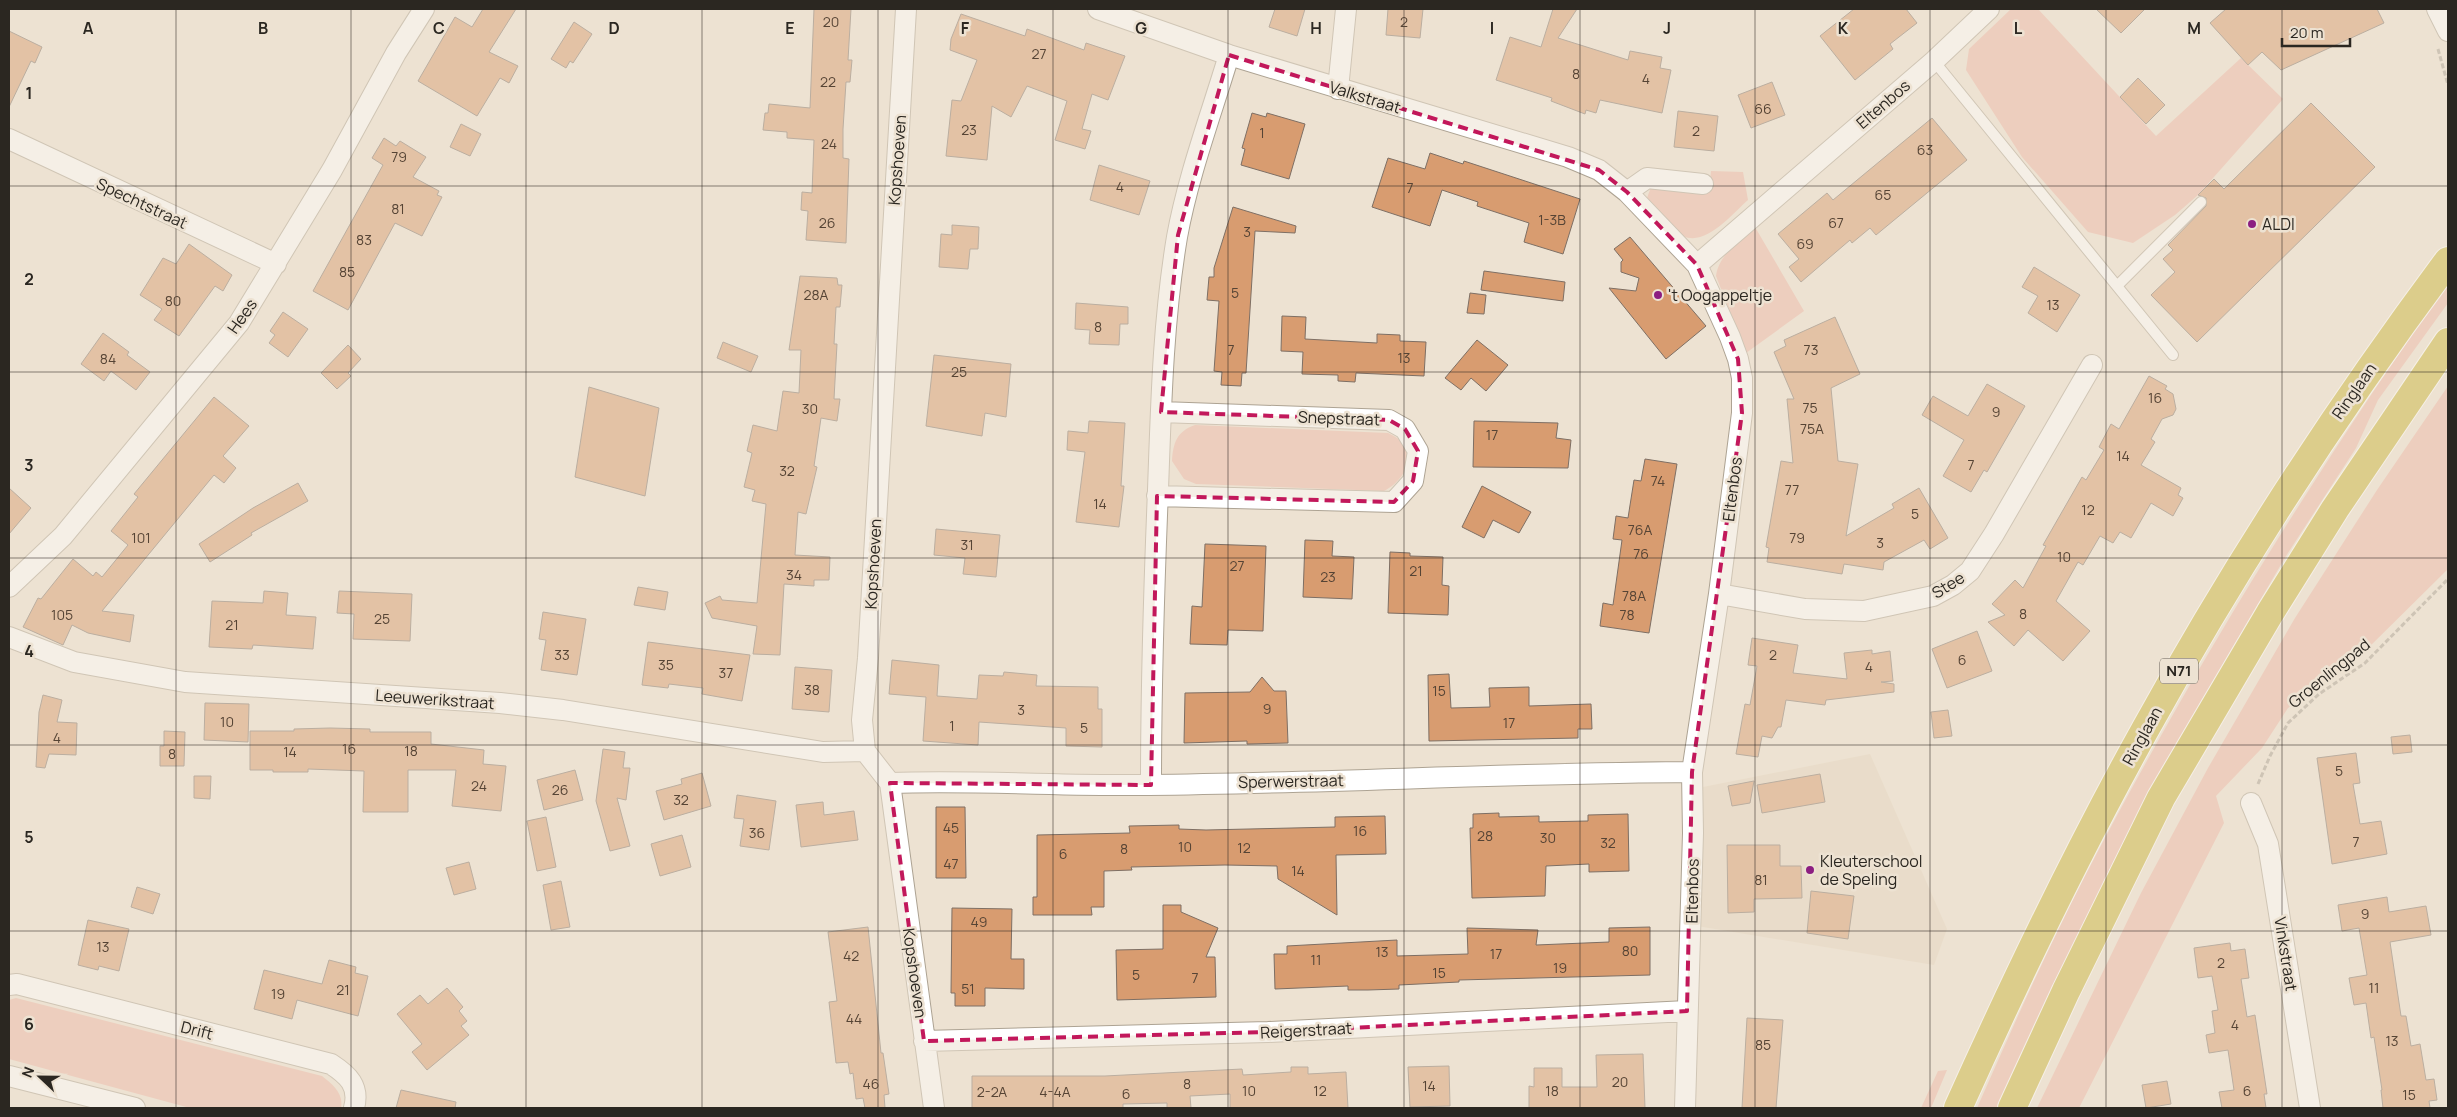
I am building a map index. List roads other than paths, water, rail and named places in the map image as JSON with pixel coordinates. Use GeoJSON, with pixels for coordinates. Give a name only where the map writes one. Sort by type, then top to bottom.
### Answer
{"type":"FeatureCollection","features":[{"type":"Feature","properties":{"kind":"highway","name":"Ringlaan"},"geometry":{"type":"LineString","coordinates":[[1958,1108],[2011,992],[2068,876],[2146,728],[2256,540],[2320,441],[2448,261]]}},
{"type":"Feature","properties":{"kind":"highway"},"geometry":{"type":"LineString","coordinates":[[2012,1108],[2066,991],[2161,798],[2280,597],[2383,435],[2447,345]]}},
{"type":"Feature","properties":{"kind":"street","name":"Hees"},"geometry":{"type":"LineString","coordinates":[[9,587],[64,536],[239,323],[332,170],[396,53],[424,9]]}},
{"type":"Feature","properties":{"kind":"street","name":"Kopshoeven"},"geometry":{"type":"LineString","coordinates":[[865,751],[862,720],[871,608],[906,9]]}},
{"type":"Feature","properties":{"kind":"street","name":"Valkstraat"},"geometry":{"type":"LineString","coordinates":[[1098,9],[1229,55],[1568,157],[1599,170],[1627,192],[1697,265]]}},
{"type":"Feature","properties":{"kind":"street"},"geometry":{"type":"LineString","coordinates":[[1338,89],[1346,9]]}},
{"type":"Feature","properties":{"kind":"street","name":"Eltenbos"},"geometry":{"type":"LineString","coordinates":[[1685,1108],[1693,833],[1692,772],[1719,594],[1742,414],[1742,378],[1738,359],[1697,265],[1934,61],[1989,9]]}},
{"type":"Feature","properties":{"kind":"street"},"geometry":{"type":"LineString","coordinates":[[2437,9],[2448,31]]}},
{"type":"Feature","properties":{"kind":"street"},"geometry":{"type":"LineString","coordinates":[[1151,785],[1153,614],[1157,496],[1169,294],[1178,235],[1201,146],[1229,55]]}},
{"type":"Feature","properties":{"kind":"street","name":"Spechtstraat"},"geometry":{"type":"LineString","coordinates":[[9,139],[276,264]]}},
{"type":"Feature","properties":{"kind":"street"},"geometry":{"type":"LineString","coordinates":[[1627,192],[1647,178],[1703,184]]}},
{"type":"Feature","properties":{"kind":"street","name":"Stee"},"geometry":{"type":"LineString","coordinates":[[1719,594],[1805,609],[1864,611],[1934,596],[1953,585],[1970,572],[2092,365]]}},
{"type":"Feature","properties":{"kind":"street","name":"Snepstraat"},"geometry":{"type":"LineString","coordinates":[[1157,496],[1394,502],[1413,481],[1418,451],[1405,429],[1389,420],[1161,412]]}},
{"type":"Feature","properties":{"kind":"street","name":"Leeuwerikstraat"},"geometry":{"type":"LineString","coordinates":[[9,637],[74,662],[185,682],[563,710],[823,752],[865,751]]}},
{"type":"Feature","properties":{"kind":"street"},"geometry":{"type":"LineString","coordinates":[[865,751],[890,783]]}},
{"type":"Feature","properties":{"kind":"street","name":"Sperwerstraat"},"geometry":{"type":"LineString","coordinates":[[890,783],[1151,785],[1692,772]]}},
{"type":"Feature","properties":{"kind":"street","name":"Kopshoeven"},"geometry":{"type":"LineString","coordinates":[[890,783],[934,1108]]}},
{"type":"Feature","properties":{"kind":"street","name":"Vinkstraat"},"geometry":{"type":"LineString","coordinates":[[2251,803],[2268,844],[2310,1108]]}},
{"type":"Feature","properties":{"kind":"street","name":"Drift"},"geometry":{"type":"LineString","coordinates":[[9,985],[17,984],[331,1064],[347,1074],[355,1086],[354,1108]]}},
{"type":"Feature","properties":{"kind":"street","name":"Reigerstraat"},"geometry":{"type":"LineString","coordinates":[[924,1041],[1268,1032],[1687,1010]]}},
{"type":"Feature","properties":{"kind":"street"},"geometry":{"type":"LineString","coordinates":[[9,1076],[135,1108]]}},
{"type":"Feature","properties":{"kind":"lane"},"geometry":{"type":"LineString","coordinates":[[1934,61],[2174,355]]}},
{"type":"Feature","properties":{"kind":"lane"},"geometry":{"type":"LineString","coordinates":[[2117,286],[2201,202]]}},
{"type":"Feature","properties":{"kind":"place","name":"ALDI"},"geometry":{"type":"Point","coordinates":[2252,224]}},
{"type":"Feature","properties":{"kind":"place","name":"'t Oogappeltje"},"geometry":{"type":"Point","coordinates":[1658,295]}},
{"type":"Feature","properties":{"kind":"place","name":"Kleuterschool de Speling"},"geometry":{"type":"Point","coordinates":[1810,870]}}]}
